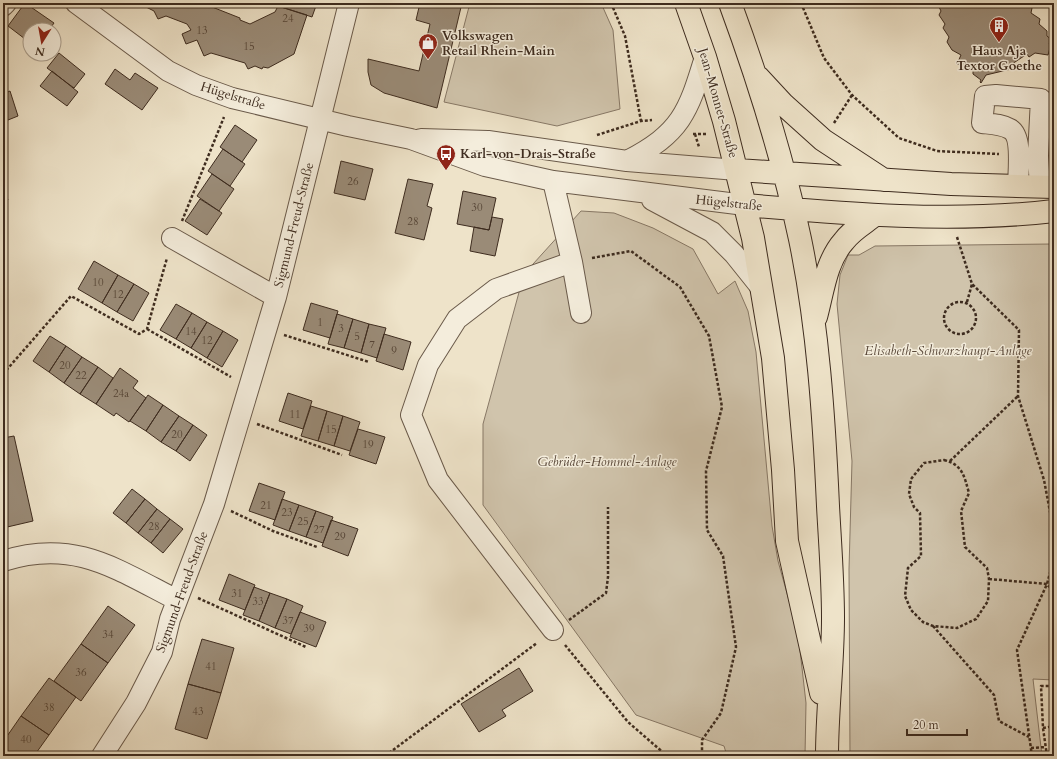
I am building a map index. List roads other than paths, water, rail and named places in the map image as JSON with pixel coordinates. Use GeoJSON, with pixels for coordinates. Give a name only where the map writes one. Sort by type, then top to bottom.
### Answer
{"type":"FeatureCollection","features":[{"type":"Feature","properties":{"kind":"main road","name":"Jean-Monnet-Straße"},"geometry":{"type":"LineString","coordinates":[[686,3],[705,57],[737,170],[762,289],[773,358],[783,470],[787,541],[827,717]]}},
{"type":"Feature","properties":{"kind":"main road"},"geometry":{"type":"LineString","coordinates":[[730,3],[785,174],[800,240],[814,326],[822,406],[833,610],[827,717],[827,756]]}},
{"type":"Feature","properties":{"kind":"main road"},"geometry":{"type":"LineString","coordinates":[[753,71],[783,104],[823,140],[885,180]]}},
{"type":"Feature","properties":{"kind":"main road","name":"Hügelstraße"},"geometry":{"type":"LineString","coordinates":[[737,170],[885,180],[1018,187],[1047,187]]}},
{"type":"Feature","properties":{"kind":"main road","name":"Hügelstraße"},"geometry":{"type":"LineString","coordinates":[[745,204],[875,215],[986,217],[1054,211]]}},
{"type":"Feature","properties":{"kind":"main road"},"geometry":{"type":"LineString","coordinates":[[814,326],[827,272],[835,254],[844,240],[875,215]]}},
{"type":"Feature","properties":{"kind":"street"},"geometry":{"type":"LineString","coordinates":[[3,6],[6,3]]}},
{"type":"Feature","properties":{"kind":"street","name":"Hügelstraße"},"geometry":{"type":"LineString","coordinates":[[76,3],[168,71],[196,85],[232,98],[412,139],[485,166],[553,181],[637,193],[745,204]]}},
{"type":"Feature","properties":{"kind":"street"},"geometry":{"type":"LineString","coordinates":[[320,119],[349,3]]}},
{"type":"Feature","properties":{"kind":"street"},"geometry":{"type":"LineString","coordinates":[[627,161],[659,142],[683,117],[694,94],[705,57]]}},
{"type":"Feature","properties":{"kind":"street"},"geometry":{"type":"LineString","coordinates":[[1018,187],[1017,139],[1012,130],[1000,125],[982,123],[985,96],[996,95],[1041,99],[1038,156],[1047,187]]}},
{"type":"Feature","properties":{"kind":"street","name":"Sigmund-Freud-Straße"},"geometry":{"type":"LineString","coordinates":[[102,756],[136,703],[162,652],[170,619],[214,504],[267,330],[320,119]]}},
{"type":"Feature","properties":{"kind":"street","name":"Hügelstraße"},"geometry":{"type":"LineString","coordinates":[[412,139],[488,141],[627,161],[737,170]]}},
{"type":"Feature","properties":{"kind":"street"},"geometry":{"type":"LineString","coordinates":[[553,181],[572,262],[581,313]]}},
{"type":"Feature","properties":{"kind":"street"},"geometry":{"type":"LineString","coordinates":[[637,193],[689,218],[712,232],[734,254],[762,289]]}},
{"type":"Feature","properties":{"kind":"street"},"geometry":{"type":"LineString","coordinates":[[173,239],[276,297]]}},
{"type":"Feature","properties":{"kind":"street"},"geometry":{"type":"LineString","coordinates":[[553,630],[438,480],[411,415],[428,365],[457,319],[496,289],[572,262]]}},
{"type":"Feature","properties":{"kind":"street"},"geometry":{"type":"LineString","coordinates":[[3,561],[38,553],[85,556],[179,595]]}},
{"type":"Feature","properties":{"kind":"place","name":"Haus Aja Textor Goethe"},"geometry":{"type":"Point","coordinates":[999,43]}},
{"type":"Feature","properties":{"kind":"place","name":"Volkswagen Retail Rhein-Main"},"geometry":{"type":"Point","coordinates":[428,60]}},
{"type":"Feature","properties":{"kind":"place","name":"Karl-von-Drais-Straße"},"geometry":{"type":"Point","coordinates":[446,171]}},
{"type":"Feature","properties":{"kind":"park label","name":"Elisabeth-Schwarzhaupt-Anlage"},"geometry":{"type":"Point","coordinates":[948,351]}},
{"type":"Feature","properties":{"kind":"park label","name":"Gebrüder-Hommel-Anlage"},"geometry":{"type":"Point","coordinates":[607,462]}}]}
